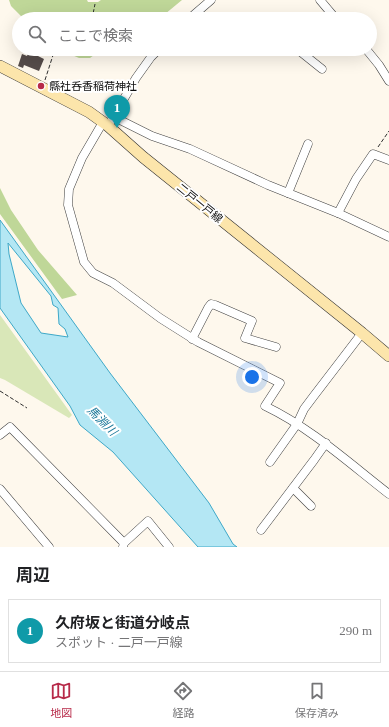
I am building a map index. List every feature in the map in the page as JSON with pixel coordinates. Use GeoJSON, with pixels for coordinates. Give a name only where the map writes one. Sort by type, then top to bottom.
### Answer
{"type":"FeatureCollection","features":[{"type":"Feature","properties":{"kind":"main road","name":"二戸一戸線"},"geometry":{"type":"LineString","coordinates":[[0,66],[108,121],[143,157],[389,356]]}},
{"type":"Feature","properties":{"kind":"street"},"geometry":{"type":"LineString","coordinates":[[197,12],[211,0]]}},
{"type":"Feature","properties":{"kind":"street"},"geometry":{"type":"LineString","coordinates":[[320,0],[329,12]]}},
{"type":"Feature","properties":{"kind":"street"},"geometry":{"type":"LineString","coordinates":[[152,56],[82,158],[69,189],[68,205],[84,262],[93,273],[113,283],[160,318],[192,339],[280,383],[265,406],[282,414],[326,443],[389,494]]}},
{"type":"Feature","properties":{"kind":"street"},"geometry":{"type":"LineString","coordinates":[[310,56],[322,69]]}},
{"type":"Feature","properties":{"kind":"street"},"geometry":{"type":"LineString","coordinates":[[372,56],[389,81]]}},
{"type":"Feature","properties":{"kind":"street"},"geometry":{"type":"LineString","coordinates":[[108,121],[190,149],[268,186],[338,214],[389,237]]}},
{"type":"Feature","properties":{"kind":"street"},"geometry":{"type":"LineString","coordinates":[[288,193],[308,144]]}},
{"type":"Feature","properties":{"kind":"street"},"geometry":{"type":"LineString","coordinates":[[338,214],[356,178],[373,154],[389,160]]}},
{"type":"Feature","properties":{"kind":"street"},"geometry":{"type":"LineString","coordinates":[[192,339],[208,308],[212,304],[252,321],[245,338],[276,347]]}},
{"type":"Feature","properties":{"kind":"street"},"geometry":{"type":"LineString","coordinates":[[270,462],[298,424],[304,409],[362,333]]}},
{"type":"Feature","properties":{"kind":"street"},"geometry":{"type":"LineString","coordinates":[[0,435],[10,427],[123,545],[148,522],[169,547]]}},
{"type":"Feature","properties":{"kind":"street"},"geometry":{"type":"LineString","coordinates":[[261,530],[326,443]]}},
{"type":"Feature","properties":{"kind":"street"},"geometry":{"type":"LineString","coordinates":[[292,488],[311,506]]}},
{"type":"Feature","properties":{"kind":"street"},"geometry":{"type":"LineString","coordinates":[[0,489],[49,547]]}},
{"type":"Feature","properties":{"kind":"path"},"geometry":{"type":"LineString","coordinates":[[93,12],[95,4]]}},
{"type":"Feature","properties":{"kind":"path"},"geometry":{"type":"LineString","coordinates":[[42,88],[53,56]]}},
{"type":"Feature","properties":{"kind":"path"},"geometry":{"type":"LineString","coordinates":[[373,154],[389,131]]}},
{"type":"Feature","properties":{"kind":"path"},"geometry":{"type":"LineString","coordinates":[[0,391],[27,408]]}},
{"type":"Feature","properties":{"kind":"green space"},"geometry":{"type":"Polygon","coordinates":[[[9,0],[87,0],[88,2],[98,2],[101,0],[182,0],[167,12],[17,12],[11,6],[9,0]]]}},
{"type":"Feature","properties":{"kind":"green space"},"geometry":{"type":"Polygon","coordinates":[[[74,56],[93,56],[90,58],[79,58],[74,56]]]}},
{"type":"Feature","properties":{"kind":"green space"},"geometry":{"type":"Polygon","coordinates":[[[0,188],[11,210],[38,250],[77,295],[62,299],[0,214],[0,188]]]}},
{"type":"Feature","properties":{"kind":"green space"},"geometry":{"type":"Polygon","coordinates":[[[0,315],[72,415],[69,418],[0,378],[0,315]]]}},
{"type":"Feature","properties":{"kind":"water","name":"馬淵川"},"geometry":{"type":"Polygon","coordinates":[[[0,220],[110,373],[209,503],[233,544],[237,547],[198,547],[113,452],[80,425],[70,406],[0,308],[0,220]],[[8,243],[9,254],[21,303],[41,333],[68,337],[65,329],[59,324],[58,308],[53,305],[51,296],[8,243]]]}},
{"type":"Feature","properties":{"kind":"building"},"geometry":{"type":"Polygon","coordinates":[[[21,56],[38,56],[44,59],[39,71],[24,65],[23,68],[18,66],[21,56]]]}},
{"type":"Feature","properties":{"kind":"place","name":"縣社呑香稲荷神社"},"geometry":{"type":"Point","coordinates":[41,86]}},
{"type":"Feature","properties":{"kind":"place","name":"久府坂と街道分岐点"},"geometry":{"type":"Point","coordinates":[117,128]}}]}
